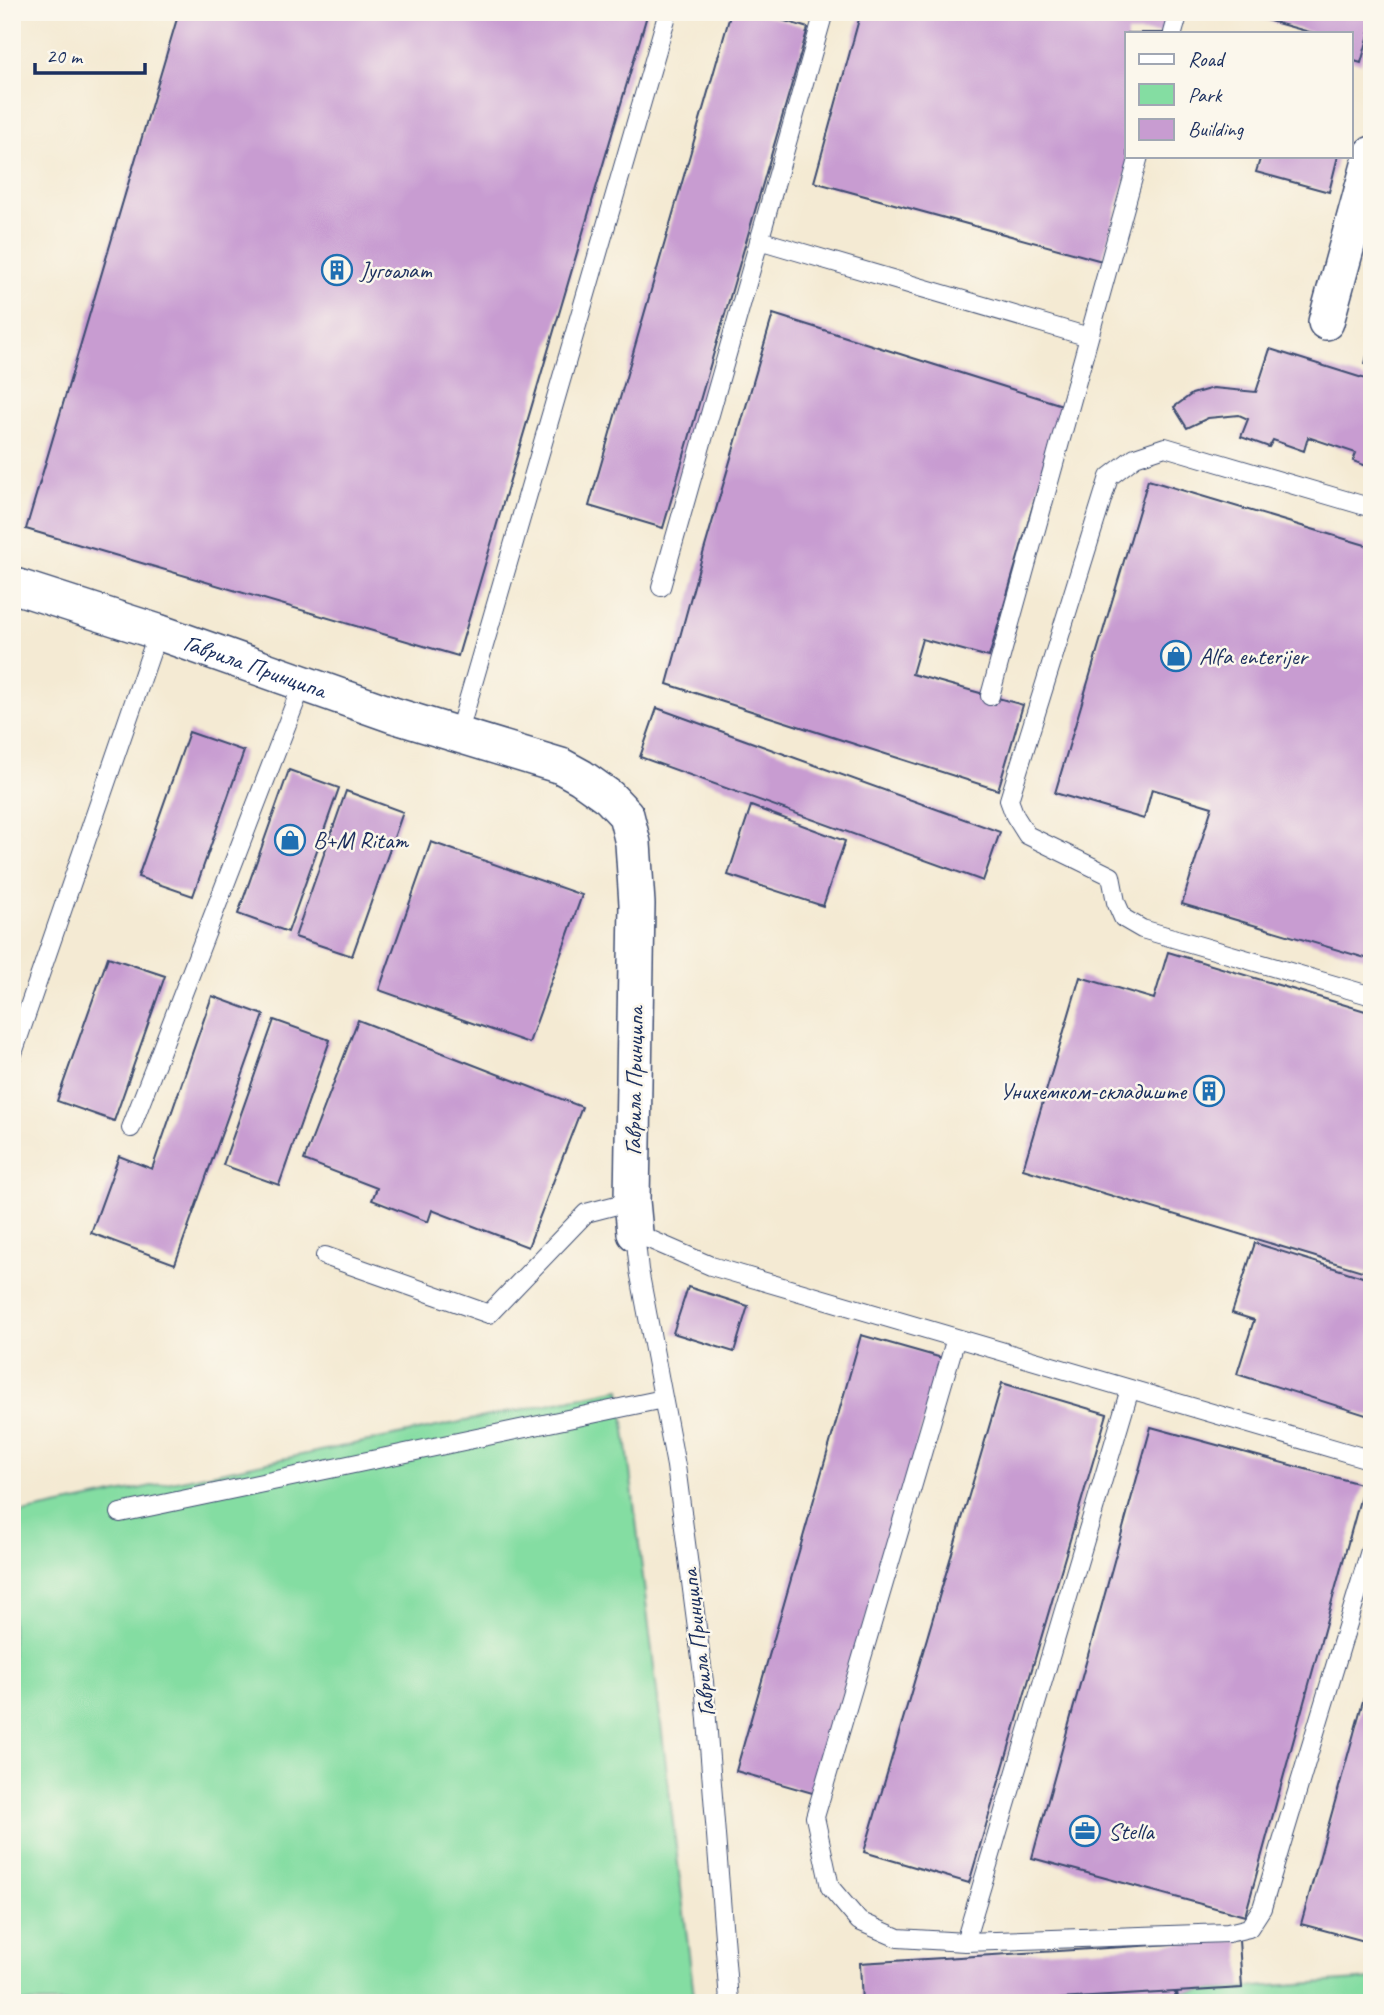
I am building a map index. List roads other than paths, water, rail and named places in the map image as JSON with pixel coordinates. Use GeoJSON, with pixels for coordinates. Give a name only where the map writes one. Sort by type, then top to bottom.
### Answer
{"type":"FeatureCollection","features":[{"type":"Feature","properties":{"kind":"street"},"geometry":{"type":"LineString","coordinates":[[1326,322],[1372,154]]}},
{"type":"Feature","properties":{"kind":"street","name":"Гаврила Принципа"},"geometry":{"type":"LineString","coordinates":[[12,585],[158,632],[302,685],[561,766],[609,797],[626,815],[633,843],[637,904],[633,1217]]}},
{"type":"Feature","properties":{"kind":"lane"},"geometry":{"type":"LineString","coordinates":[[458,735],[668,12]]}},
{"type":"Feature","properties":{"kind":"lane"},"geometry":{"type":"LineString","coordinates":[[661,587],[824,12]]}},
{"type":"Feature","properties":{"kind":"lane"},"geometry":{"type":"LineString","coordinates":[[1173,32],[1179,12]]}},
{"type":"Feature","properties":{"kind":"lane"},"geometry":{"type":"LineString","coordinates":[[989,696],[1138,158]]}},
{"type":"Feature","properties":{"kind":"lane"},"geometry":{"type":"LineString","coordinates":[[759,240],[1089,337]]}},
{"type":"Feature","properties":{"kind":"lane"},"geometry":{"type":"LineString","coordinates":[[1372,508],[1165,447],[1135,457],[1109,477],[1009,800],[1027,835],[1111,876],[1116,902],[1123,918],[1142,929],[1372,996]]}},
{"type":"Feature","properties":{"kind":"lane"},"geometry":{"type":"LineString","coordinates":[[12,1056],[158,632]]}},
{"type":"Feature","properties":{"kind":"lane"},"geometry":{"type":"LineString","coordinates":[[131,1128],[302,685]]}},
{"type":"Feature","properties":{"kind":"lane"},"geometry":{"type":"LineString","coordinates":[[325,1256],[489,1314],[586,1213],[633,1217],[711,1266],[1372,1460]]}},
{"type":"Feature","properties":{"kind":"lane","name":"Гаврила Принципа"},"geometry":{"type":"LineString","coordinates":[[633,1217],[639,1270],[676,1466],[704,1682],[729,2001]]}},
{"type":"Feature","properties":{"kind":"lane"},"geometry":{"type":"LineString","coordinates":[[956,1338],[816,1817],[830,1887],[859,1921],[898,1938],[965,1942],[1228,1933],[1248,1928],[1262,1908],[1372,1544]]}},
{"type":"Feature","properties":{"kind":"lane"},"geometry":{"type":"LineString","coordinates":[[965,1942],[1130,1389]]}},
{"type":"Feature","properties":{"kind":"lane"},"geometry":{"type":"LineString","coordinates":[[120,1513],[663,1399]]}},
{"type":"Feature","properties":{"kind":"place","name":"Југоалат"},"geometry":{"type":"Point","coordinates":[337,270]}},
{"type":"Feature","properties":{"kind":"place","name":"Alfa enterijer"},"geometry":{"type":"Point","coordinates":[1176,656]}},
{"type":"Feature","properties":{"kind":"place","name":"B+M Ritam"},"geometry":{"type":"Point","coordinates":[290,840]}},
{"type":"Feature","properties":{"kind":"place","name":"Унихемком-складиште"},"geometry":{"type":"Point","coordinates":[1209,1091]}},
{"type":"Feature","properties":{"kind":"place","name":"Stella"},"geometry":{"type":"Point","coordinates":[1085,1831]}}]}
